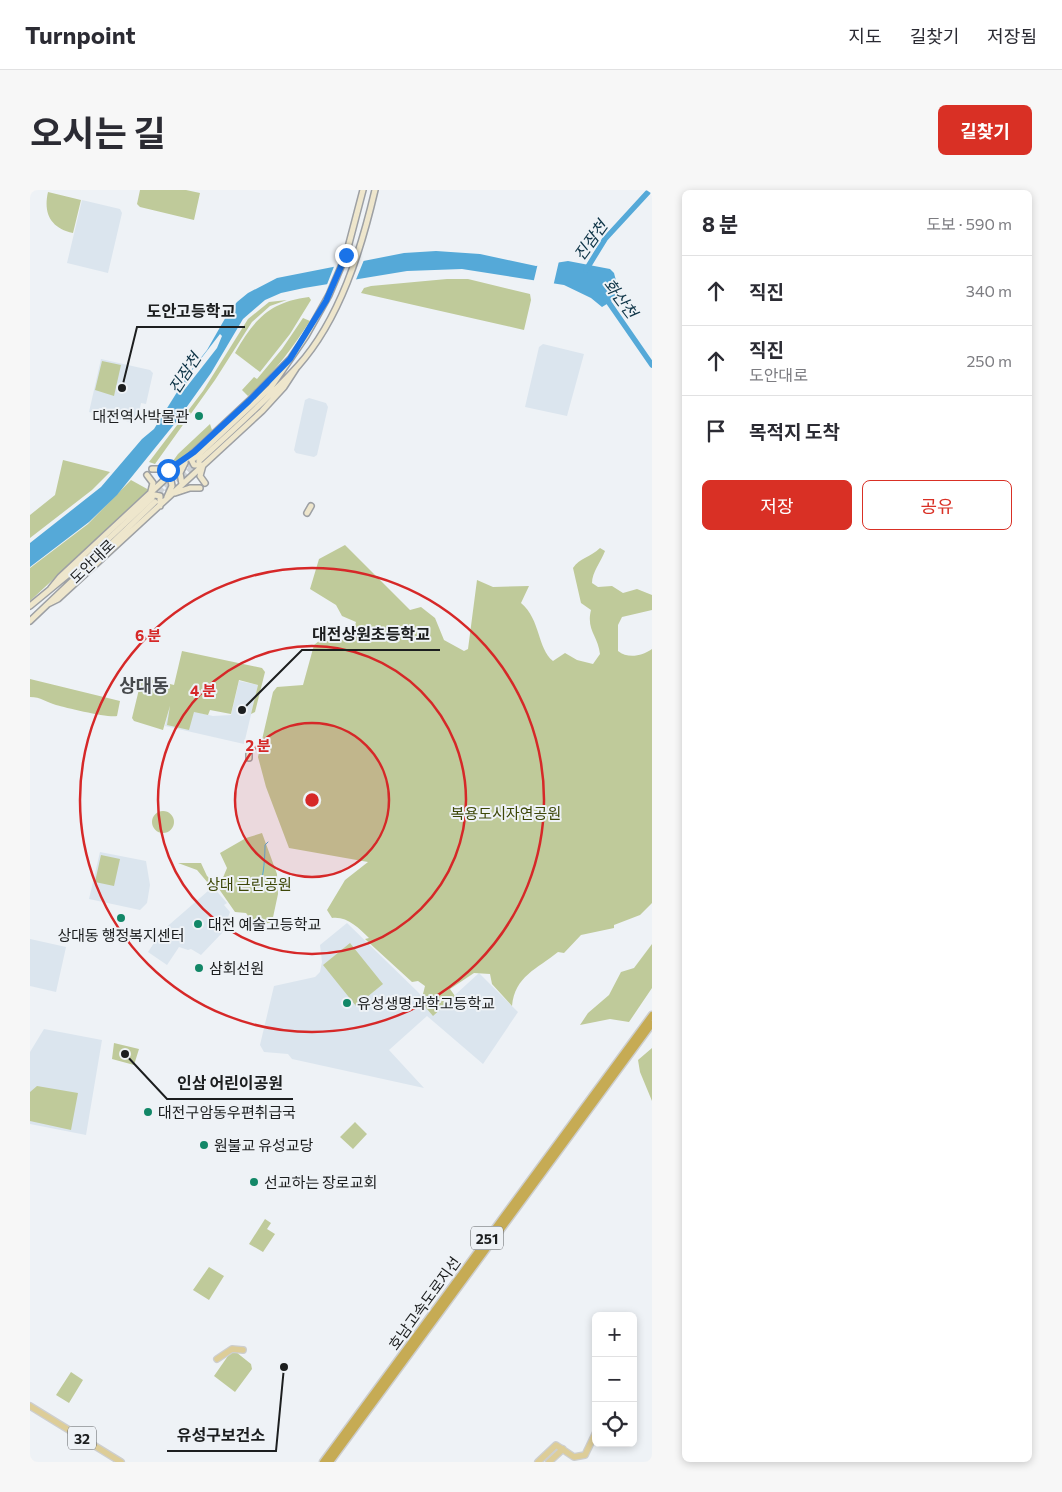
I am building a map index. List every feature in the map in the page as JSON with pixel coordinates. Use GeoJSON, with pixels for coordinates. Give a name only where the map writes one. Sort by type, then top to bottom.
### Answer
{"type":"FeatureCollection","features":[{"type":"Feature","properties":{"kind":"highway","name":"호남고속도로지선"},"geometry":{"type":"LineString","coordinates":[[323,1462],[652,1015]]}},
{"type":"Feature","properties":{"kind":"highway","name":"호남고속도로지선"},"geometry":{"type":"LineString","coordinates":[[330,1462],[652,1024]]}},
{"type":"Feature","properties":{"kind":"main road"},"geometry":{"type":"LineString","coordinates":[[170,496],[182,484],[197,458],[290,359],[329,295],[346,255],[363,190]]}},
{"type":"Feature","properties":{"kind":"main road"},"geometry":{"type":"LineString","coordinates":[[182,484],[181,470],[262,411],[284,387],[323,329],[342,294],[357,253],[375,190]]}},
{"type":"Feature","properties":{"kind":"main road"},"geometry":{"type":"LineString","coordinates":[[152,469],[171,469],[197,458]]}},
{"type":"Feature","properties":{"kind":"main road"},"geometry":{"type":"LineString","coordinates":[[156,501],[170,475],[197,458]]}},
{"type":"Feature","properties":{"kind":"main road"},"geometry":{"type":"LineString","coordinates":[[197,458],[200,476],[206,483]]}},
{"type":"Feature","properties":{"kind":"main road"},"geometry":{"type":"LineString","coordinates":[[147,475],[153,483],[156,501]]}},
{"type":"Feature","properties":{"kind":"main road"},"geometry":{"type":"LineString","coordinates":[[30,621],[48,604],[58,599],[172,486],[170,475]]}},
{"type":"Feature","properties":{"kind":"main road"},"geometry":{"type":"LineString","coordinates":[[156,501],[182,490],[200,488]]}},
{"type":"Feature","properties":{"kind":"main road","name":"도안대로"},"geometry":{"type":"LineString","coordinates":[[30,606],[156,501]]}},
{"type":"Feature","properties":{"kind":"main road"},"geometry":{"type":"LineString","coordinates":[[307,513],[311,506]]}},
{"type":"Feature","properties":{"kind":"main road"},"geometry":{"type":"LineString","coordinates":[[217,1359],[232,1349],[243,1350]]}},
{"type":"Feature","properties":{"kind":"main road","name":"32"},"geometry":{"type":"LineString","coordinates":[[30,1406],[121,1462]]}},
{"type":"Feature","properties":{"kind":"main road"},"geometry":{"type":"LineString","coordinates":[[538,1462],[556,1445],[574,1457],[585,1455],[592,1440]]}},
{"type":"Feature","properties":{"kind":"main road"},"geometry":{"type":"LineString","coordinates":[[549,1462],[563,1449]]}},
{"type":"Feature","properties":{"kind":"shaded area"},"geometry":{"type":"Polygon","coordinates":[[[82,200],[120,209],[122,213],[108,273],[67,263],[82,200]]]}},
{"type":"Feature","properties":{"kind":"shaded area"},"geometry":{"type":"Polygon","coordinates":[[[543,344],[584,354],[567,416],[525,407],[539,347],[543,344]]]}},
{"type":"Feature","properties":{"kind":"shaded area"},"geometry":{"type":"Polygon","coordinates":[[[101,359],[150,370],[153,373],[146,404],[141,403],[138,418],[134,423],[89,412],[101,359]]]}},
{"type":"Feature","properties":{"kind":"shaded area"},"geometry":{"type":"Polygon","coordinates":[[[309,398],[326,403],[328,407],[317,455],[314,457],[296,453],[294,450],[305,400],[309,398]]]}},
{"type":"Feature","properties":{"kind":"shaded area"},"geometry":{"type":"Polygon","coordinates":[[[239,681],[258,685],[244,744],[165,726],[170,706],[213,716],[231,715],[239,681]]]}},
{"type":"Feature","properties":{"kind":"shaded area"},"geometry":{"type":"Polygon","coordinates":[[[100,852],[146,861],[150,885],[147,903],[140,910],[89,899],[100,852]]]}},
{"type":"Feature","properties":{"kind":"shaded area","name":"대전 예술고등학교"},"geometry":{"type":"Polygon","coordinates":[[[213,887],[227,903],[224,905],[230,912],[222,933],[201,955],[191,949],[179,947],[167,965],[148,952],[162,931],[208,891],[207,888],[213,887]]]}},
{"type":"Feature","properties":{"kind":"shaded area","name":"유성생명과학고등학교"},"geometry":{"type":"Polygon","coordinates":[[[347,923],[419,993],[433,1015],[479,973],[518,1012],[483,1064],[427,1016],[389,1050],[424,1088],[292,1059],[288,1054],[264,1052],[260,1045],[274,986],[315,977],[320,972],[322,962],[320,945],[347,923]]]}},
{"type":"Feature","properties":{"kind":"shaded area"},"geometry":{"type":"Polygon","coordinates":[[[30,939],[66,947],[56,992],[30,986],[30,939]]]}},
{"type":"Feature","properties":{"kind":"shaded area"},"geometry":{"type":"Polygon","coordinates":[[[44,1029],[102,1040],[86,1135],[30,1124],[30,1052],[44,1029]]]}},
{"type":"Feature","properties":{"kind":"green space"},"geometry":{"type":"Polygon","coordinates":[[[140,190],[186,190],[200,193],[194,220],[140,207],[137,204],[140,190]]]}},
{"type":"Feature","properties":{"kind":"green space"},"geometry":{"type":"Polygon","coordinates":[[[48,192],[81,200],[73,233],[59,228],[50,219],[47,207],[48,192]]]}},
{"type":"Feature","properties":{"kind":"green space"},"geometry":{"type":"Polygon","coordinates":[[[447,279],[468,279],[530,294],[531,300],[524,330],[361,293],[364,288],[371,286],[447,279]]]}},
{"type":"Feature","properties":{"kind":"green space"},"geometry":{"type":"Polygon","coordinates":[[[309,297],[311,300],[290,334],[260,372],[235,353],[249,331],[264,314],[283,303],[309,297]]]}},
{"type":"Feature","properties":{"kind":"green space"},"geometry":{"type":"Polygon","coordinates":[[[287,300],[270,306],[252,322],[215,380],[155,464],[149,462],[203,391],[248,319],[269,302],[287,300]]]}},
{"type":"Feature","properties":{"kind":"green space"},"geometry":{"type":"Polygon","coordinates":[[[303,318],[310,321],[282,361],[248,396],[242,390],[254,377],[257,379],[282,349],[303,318]]]}},
{"type":"Feature","properties":{"kind":"green space"},"geometry":{"type":"Polygon","coordinates":[[[102,361],[121,365],[114,396],[95,390],[102,361]]]}},
{"type":"Feature","properties":{"kind":"green space"},"geometry":{"type":"Polygon","coordinates":[[[210,424],[212,430],[178,462],[173,461],[178,454],[210,424]]]}},
{"type":"Feature","properties":{"kind":"green space"},"geometry":{"type":"Polygon","coordinates":[[[63,460],[110,472],[92,490],[30,538],[30,515],[55,495],[63,460]]]}},
{"type":"Feature","properties":{"kind":"green space"},"geometry":{"type":"Polygon","coordinates":[[[131,480],[149,490],[30,601],[30,568],[88,524],[131,480]]]}},
{"type":"Feature","properties":{"kind":"green space","name":"복용도시자연공원"},"geometry":{"type":"Polygon","coordinates":[[[345,545],[410,610],[421,607],[435,618],[444,640],[464,651],[468,649],[477,580],[493,587],[529,586],[521,603],[532,617],[544,649],[553,661],[565,653],[577,660],[593,664],[600,654],[591,628],[591,610],[581,603],[573,568],[600,548],[605,551],[595,571],[592,583],[598,587],[612,586],[623,593],[637,589],[652,595],[652,610],[622,617],[618,625],[618,651],[626,655],[635,656],[652,649],[652,903],[640,915],[614,925],[614,928],[581,935],[564,953],[558,952],[522,980],[514,996],[512,1006],[492,984],[490,974],[474,973],[450,989],[455,996],[433,1016],[421,1002],[425,986],[418,981],[412,982],[365,939],[369,938],[357,927],[343,919],[332,918],[327,910],[345,880],[368,862],[289,848],[266,787],[258,757],[273,692],[277,687],[303,685],[314,645],[319,641],[338,641],[343,639],[351,634],[354,629],[356,622],[342,616],[336,605],[310,589],[319,559],[345,545]]]}},
{"type":"Feature","properties":{"kind":"green space"},"geometry":{"type":"Polygon","coordinates":[[[182,651],[262,668],[265,672],[255,712],[251,714],[258,685],[239,680],[231,714],[210,710],[208,715],[194,712],[189,730],[167,725],[170,706],[163,730],[134,721],[132,718],[142,677],[174,685],[182,651]]]}},
{"type":"Feature","properties":{"kind":"green space"},"geometry":{"type":"Polygon","coordinates":[[[30,679],[120,701],[117,716],[105,716],[30,697],[30,679]]]}},
{"type":"Feature","properties":{"kind":"green space"},"geometry":{"type":"Polygon","coordinates":[[[163,811],[173,818],[174,822],[167,832],[163,833],[153,826],[152,822],[159,812],[163,811]]]}},
{"type":"Feature","properties":{"kind":"green space","name":"상대 근린공원"},"geometry":{"type":"Polygon","coordinates":[[[262,833],[277,874],[278,894],[272,922],[264,924],[247,920],[249,917],[246,913],[235,912],[219,889],[208,883],[197,870],[178,863],[201,863],[207,876],[214,882],[222,880],[227,868],[220,853],[246,838],[262,833]]]}},
{"type":"Feature","properties":{"kind":"green space"},"geometry":{"type":"Polygon","coordinates":[[[101,855],[120,859],[114,886],[95,882],[101,855]]]}},
{"type":"Feature","properties":{"kind":"green space"},"geometry":{"type":"Polygon","coordinates":[[[350,943],[383,984],[356,1006],[323,965],[350,943]]]}},
{"type":"Feature","properties":{"kind":"green space"},"geometry":{"type":"Polygon","coordinates":[[[652,944],[652,988],[629,1022],[610,1019],[580,1025],[588,1013],[609,995],[621,972],[634,968],[652,944]]]}},
{"type":"Feature","properties":{"kind":"green space"},"geometry":{"type":"Polygon","coordinates":[[[114,1043],[139,1049],[134,1065],[112,1059],[114,1043]]]}},
{"type":"Feature","properties":{"kind":"green space"},"geometry":{"type":"Polygon","coordinates":[[[652,1048],[652,1101],[640,1072],[638,1060],[652,1048]]]}},
{"type":"Feature","properties":{"kind":"green space"},"geometry":{"type":"Polygon","coordinates":[[[37,1086],[78,1093],[71,1130],[30,1121],[30,1092],[37,1086]]]}},
{"type":"Feature","properties":{"kind":"green space"},"geometry":{"type":"Polygon","coordinates":[[[355,1122],[367,1134],[353,1149],[340,1137],[355,1122]]]}},
{"type":"Feature","properties":{"kind":"green space"},"geometry":{"type":"Polygon","coordinates":[[[265,1219],[271,1223],[267,1229],[275,1234],[263,1252],[249,1244],[265,1219]]]}},
{"type":"Feature","properties":{"kind":"green space"},"geometry":{"type":"Polygon","coordinates":[[[209,1267],[224,1276],[209,1300],[193,1290],[209,1267]]]}},
{"type":"Feature","properties":{"kind":"green space"},"geometry":{"type":"Polygon","coordinates":[[[236,1352],[251,1364],[252,1369],[235,1392],[214,1376],[230,1353],[236,1352]]]}},
{"type":"Feature","properties":{"kind":"green space"},"geometry":{"type":"Polygon","coordinates":[[[71,1372],[83,1380],[69,1403],[56,1395],[71,1372]]]}},
{"type":"Feature","properties":{"kind":"water"},"geometry":{"type":"Polygon","coordinates":[[[436,251],[480,254],[536,266],[568,261],[610,269],[614,273],[620,296],[602,307],[591,298],[564,285],[462,269],[407,271],[304,288],[281,293],[265,300],[243,319],[211,373],[176,422],[117,495],[89,522],[30,567],[30,543],[101,487],[142,439],[154,429],[189,373],[207,350],[227,315],[237,302],[248,293],[277,278],[404,253],[436,251]],[[220,334],[189,374],[185,389],[217,348],[222,336],[220,334]]]}},
{"type":"Feature","properties":{"kind":"pier"},"geometry":{"type":"Polygon","coordinates":[[[364,260],[355,282],[326,287],[335,264],[364,260]]]}},
{"type":"Feature","properties":{"kind":"pier"},"geometry":{"type":"Polygon","coordinates":[[[559,261],[553,287],[533,284],[538,263],[559,261]]]}},
{"type":"Feature","properties":{"kind":"waterway","name":"진잠천"},"geometry":{"type":"LineString","coordinates":[[586,270],[605,239],[650,190]]}},
{"type":"Feature","properties":{"kind":"waterway","name":"화산천"},"geometry":{"type":"LineString","coordinates":[[605,297],[652,365]]}},
{"type":"Feature","properties":{"kind":"waterway"},"geometry":{"type":"LineString","coordinates":[[260,884],[265,845],[268,842]]}},
{"type":"Feature","properties":{"kind":"tunnel"},"geometry":{"type":"LineString","coordinates":[[154,497],[195,458]]}},
{"type":"Feature","properties":{"kind":"tunnel"},"geometry":{"type":"LineString","coordinates":[[155,502],[197,463]]}},
{"type":"Feature","properties":{"kind":"place","name":"도안고등학교"},"geometry":{"type":"Point","coordinates":[122,388]}},
{"type":"Feature","properties":{"kind":"place","name":"대전역사박물관"},"geometry":{"type":"Point","coordinates":[199,416]}},
{"type":"Feature","properties":{"kind":"place","name":"대전상원초등학교"},"geometry":{"type":"Point","coordinates":[242,710]}},
{"type":"Feature","properties":{"kind":"place","name":"상대동 행정복지센터"},"geometry":{"type":"Point","coordinates":[121,918]}},
{"type":"Feature","properties":{"kind":"place","name":"대전 예술고등학교"},"geometry":{"type":"Point","coordinates":[198,924]}},
{"type":"Feature","properties":{"kind":"place","name":"삼회선원"},"geometry":{"type":"Point","coordinates":[199,968]}},
{"type":"Feature","properties":{"kind":"place","name":"유성생명과학고등학교"},"geometry":{"type":"Point","coordinates":[347,1003]}},
{"type":"Feature","properties":{"kind":"place","name":"인삼 어린이공원"},"geometry":{"type":"Point","coordinates":[125,1054]}},
{"type":"Feature","properties":{"kind":"place","name":"대전구암동우편취급국"},"geometry":{"type":"Point","coordinates":[148,1112]}},
{"type":"Feature","properties":{"kind":"place","name":"원불교 유성교당"},"geometry":{"type":"Point","coordinates":[204,1145]}},
{"type":"Feature","properties":{"kind":"place","name":"선교하는 장로교회"},"geometry":{"type":"Point","coordinates":[254,1182]}},
{"type":"Feature","properties":{"kind":"place","name":"유성구보건소"},"geometry":{"type":"Point","coordinates":[284,1367]}},
{"type":"Feature","properties":{"kind":"district","name":"상대동"},"geometry":{"type":"Point","coordinates":[144,685]}},
{"type":"Feature","properties":{"kind":"route"},"geometry":{"type":"LineString","coordinates":[[168,470],[178,465],[194,452],[249,401],[290,359],[326,301],[346,255]]}}]}
